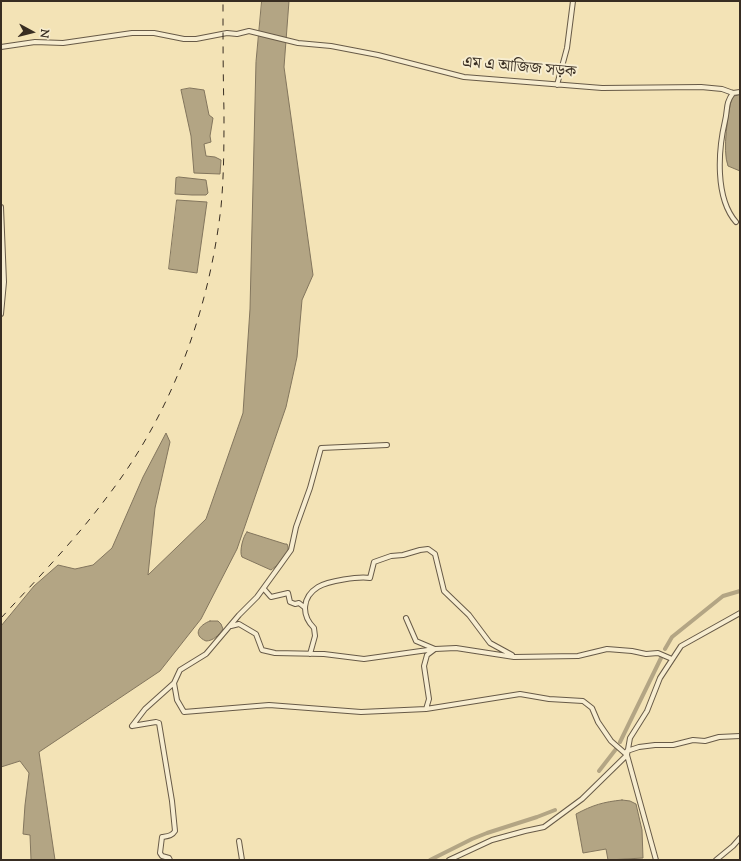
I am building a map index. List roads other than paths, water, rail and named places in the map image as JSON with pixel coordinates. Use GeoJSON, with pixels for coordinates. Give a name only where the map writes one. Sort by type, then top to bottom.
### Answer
{"type":"FeatureCollection","features":[{"type":"Feature","properties":{"kind":"street"},"geometry":{"type":"LineString","coordinates":[[558,85],[567,48],[573,1]]}},
{"type":"Feature","properties":{"kind":"street","name":"এম এ আজিজ সড়ক"},"geometry":{"type":"LineString","coordinates":[[1,47],[35,42],[71,42],[132,33],[154,33],[184,39],[196,39],[227,33],[237,34],[249,31],[298,43],[331,46],[378,55],[464,77],[602,88],[701,87],[722,89],[733,93],[740,92]]}},
{"type":"Feature","properties":{"kind":"street"},"geometry":{"type":"LineString","coordinates":[[733,93],[728,100],[722,131],[720,146],[720,180],[722,196],[730,215],[736,222]]}},
{"type":"Feature","properties":{"kind":"street"},"geometry":{"type":"LineString","coordinates":[[1,206],[4,282],[1,314]]}},
{"type":"Feature","properties":{"kind":"street"},"geometry":{"type":"LineString","coordinates":[[170,860],[169,858],[162,856],[160,853],[162,837],[173,834],[175,831],[160,723],[156,722],[132,726],[145,709],[174,683],[180,670],[206,654],[264,589],[291,550],[296,527],[310,488],[321,448],[388,445]]}},
{"type":"Feature","properties":{"kind":"street"},"geometry":{"type":"LineString","coordinates":[[310,654],[315,636],[314,628],[308,622],[304,606],[309,594],[319,586],[357,577],[370,578],[374,562],[391,556],[403,556],[420,550],[428,550],[435,554],[444,591],[469,615],[490,643],[514,657]]}},
{"type":"Feature","properties":{"kind":"street"},"geometry":{"type":"LineString","coordinates":[[264,589],[271,598],[288,593],[290,602],[295,604],[299,603],[304,606]]}},
{"type":"Feature","properties":{"kind":"street"},"geometry":{"type":"LineString","coordinates":[[656,860],[627,753],[630,738],[647,711],[660,678],[681,646],[740,613]]}},
{"type":"Feature","properties":{"kind":"street"},"geometry":{"type":"LineString","coordinates":[[406,618],[416,641],[435,649]]}},
{"type":"Feature","properties":{"kind":"street"},"geometry":{"type":"LineString","coordinates":[[231,626],[239,624],[256,634],[262,650],[275,653],[310,654],[364,659],[435,649],[456,648],[514,657],[578,656],[607,649],[646,654],[658,653],[672,659]]}},
{"type":"Feature","properties":{"kind":"street"},"geometry":{"type":"LineString","coordinates":[[426,709],[429,699],[424,666],[428,655],[435,649]]}},
{"type":"Feature","properties":{"kind":"street"},"geometry":{"type":"LineString","coordinates":[[174,683],[177,700],[184,712],[269,705],[361,712],[426,709],[520,694],[549,699],[583,701],[592,708],[598,722],[611,741],[627,753]]}},
{"type":"Feature","properties":{"kind":"street"},"geometry":{"type":"LineString","coordinates":[[449,860],[492,840],[544,827],[582,799],[627,753],[639,747],[673,745],[693,740],[705,741],[719,737],[739,738]]}},
{"type":"Feature","properties":{"kind":"street"},"geometry":{"type":"LineString","coordinates":[[716,860],[740,838]]}},
{"type":"Feature","properties":{"kind":"street"},"geometry":{"type":"LineString","coordinates":[[239,841],[242,860]]}},
{"type":"Feature","properties":{"kind":"waterway"},"geometry":{"type":"LineString","coordinates":[[665,649],[672,637],[723,596],[740,591]]}},
{"type":"Feature","properties":{"kind":"waterway"},"geometry":{"type":"LineString","coordinates":[[620,742],[661,658]]}},
{"type":"Feature","properties":{"kind":"waterway"},"geometry":{"type":"LineString","coordinates":[[599,771],[616,749]]}},
{"type":"Feature","properties":{"kind":"waterway"},"geometry":{"type":"LineString","coordinates":[[430,860],[472,839],[555,810]]}},
{"type":"Feature","properties":{"kind":"railway"},"geometry":{"type":"LineString","coordinates":[[1,618],[82,529],[130,465],[151,431],[184,360],[197,322],[207,284],[221,207],[224,147],[223,1]]}}]}
